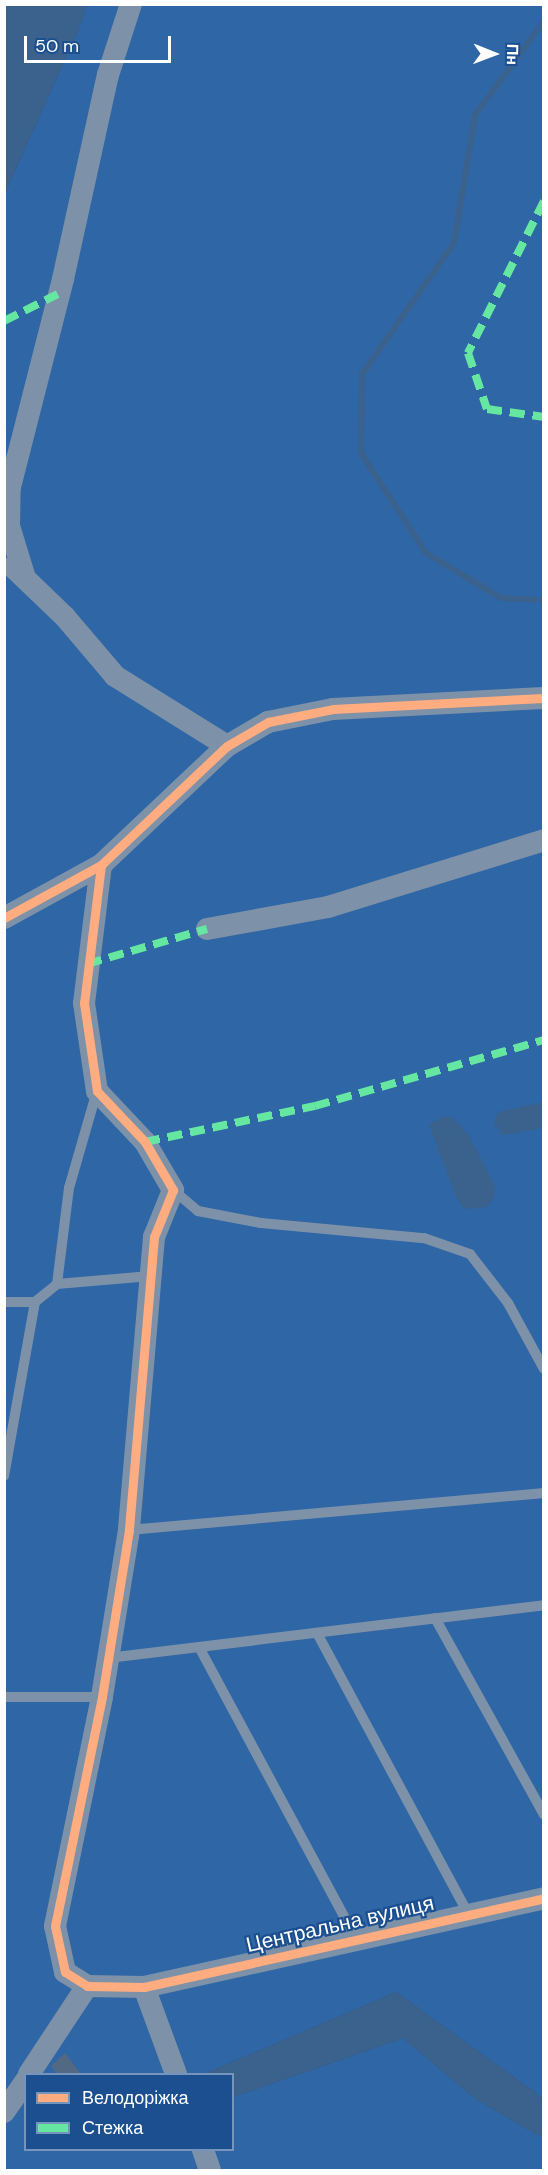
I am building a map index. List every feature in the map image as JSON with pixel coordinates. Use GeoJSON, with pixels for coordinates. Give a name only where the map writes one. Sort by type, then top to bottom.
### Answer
{"type":"FeatureCollection","features":[{"type":"Feature","properties":{"kind":"street"},"geometry":{"type":"LineString","coordinates":[[24,575],[9,526],[7,491],[63,279],[108,75],[131,4]]}},
{"type":"Feature","properties":{"kind":"street"},"geometry":{"type":"LineString","coordinates":[[4,561],[24,575],[115,676],[227,746]]}},
{"type":"Feature","properties":{"kind":"street"},"geometry":{"type":"LineString","coordinates":[[4,918],[100,865],[227,746],[268,723],[333,709],[543,698]]}},
{"type":"Feature","properties":{"kind":"street"},"geometry":{"type":"LineString","coordinates":[[207,929],[328,907],[543,840]]}},
{"type":"Feature","properties":{"kind":"street"},"geometry":{"type":"LineString","coordinates":[[30,2073],[87,1986],[64,1972],[54,1926],[102,1697],[129,1530],[154,1237],[173,1190],[145,1142],[97,1091],[84,1003],[100,865]]}},
{"type":"Feature","properties":{"kind":"street","name":"Центральна вулиця"},"geometry":{"type":"LineString","coordinates":[[87,1986],[144,1987],[543,1898]]}},
{"type":"Feature","properties":{"kind":"street"},"geometry":{"type":"LineString","coordinates":[[144,1987],[176,2073]]}},
{"type":"Feature","properties":{"kind":"street"},"geometry":{"type":"LineString","coordinates":[[4,2112],[24,2083]]}},
{"type":"Feature","properties":{"kind":"street"},"geometry":{"type":"LineString","coordinates":[[203,2151],[210,2170]]}},
{"type":"Feature","properties":{"kind":"lane"},"geometry":{"type":"LineString","coordinates":[[57,1284],[69,1188],[97,1091]]}},
{"type":"Feature","properties":{"kind":"lane"},"geometry":{"type":"LineString","coordinates":[[173,1190],[198,1211],[261,1223],[424,1238],[470,1254],[508,1303],[543,1369]]}},
{"type":"Feature","properties":{"kind":"lane"},"geometry":{"type":"LineString","coordinates":[[4,1302],[35,1302],[57,1284],[151,1276]]}},
{"type":"Feature","properties":{"kind":"lane"},"geometry":{"type":"LineString","coordinates":[[4,1476],[35,1302]]}},
{"type":"Feature","properties":{"kind":"lane"},"geometry":{"type":"LineString","coordinates":[[129,1530],[543,1493]]}},
{"type":"Feature","properties":{"kind":"lane"},"geometry":{"type":"LineString","coordinates":[[108,1658],[543,1605]]}},
{"type":"Feature","properties":{"kind":"lane"},"geometry":{"type":"LineString","coordinates":[[435,1618],[543,1815]]}},
{"type":"Feature","properties":{"kind":"lane"},"geometry":{"type":"LineString","coordinates":[[317,1633],[468,1913]]}},
{"type":"Feature","properties":{"kind":"lane"},"geometry":{"type":"LineString","coordinates":[[199,1647],[356,1938]]}},
{"type":"Feature","properties":{"kind":"lane"},"geometry":{"type":"LineString","coordinates":[[4,1697],[102,1697]]}},
{"type":"Feature","properties":{"kind":"shaded area"},"geometry":{"type":"Polygon","coordinates":[[[5,4],[86,5],[80,26],[5,193],[5,4]]]}},
{"type":"Feature","properties":{"kind":"shaded area"},"geometry":{"type":"Polygon","coordinates":[[[86,5],[543,5],[543,2098],[396,1992],[206,2073],[24,2073],[24,2151],[234,2151],[234,2097],[403,2038],[476,2099],[543,2138],[543,2170],[5,2170],[5,193],[80,26],[86,5]]]}},
{"type":"Feature","properties":{"kind":"shaded area"},"geometry":{"type":"Polygon","coordinates":[[[543,1102],[543,1128],[503,1135],[494,1123],[498,1112],[543,1102]]]}},
{"type":"Feature","properties":{"kind":"shaded area"},"geometry":{"type":"Polygon","coordinates":[[[441,1117],[452,1117],[468,1134],[495,1186],[494,1198],[487,1207],[464,1209],[456,1197],[429,1125],[441,1117]]]}},
{"type":"Feature","properties":{"kind":"shaded area"},"geometry":{"type":"Polygon","coordinates":[[[396,1992],[543,2098],[543,2138],[476,2099],[403,2038],[234,2097],[234,2073],[206,2073],[396,1992]]]}},
{"type":"Feature","properties":{"kind":"building"},"geometry":{"type":"Polygon","coordinates":[[[65,2053],[80,2073],[56,2073],[51,2066],[65,2053]]]}},
{"type":"Feature","properties":{"kind":"waterway"},"geometry":{"type":"LineString","coordinates":[[544,21],[475,115],[454,243],[362,374],[361,453],[426,553],[501,598],[544,600]]}},
{"type":"Feature","properties":{"kind":"marked path"},"geometry":{"type":"LineString","coordinates":[[544,201],[468,353],[487,409],[544,417]]}},
{"type":"Feature","properties":{"kind":"marked path"},"geometry":{"type":"LineString","coordinates":[[4,321],[58,294]]}},
{"type":"Feature","properties":{"kind":"marked path"},"geometry":{"type":"LineString","coordinates":[[87,964],[207,929]]}},
{"type":"Feature","properties":{"kind":"marked path"},"geometry":{"type":"LineString","coordinates":[[145,1142],[315,1106],[544,1040]]}},
{"type":"Feature","properties":{"kind":"cycle path"},"geometry":{"type":"LineString","coordinates":[[4,918],[101,865],[227,746],[268,722],[333,709],[544,698]]}},
{"type":"Feature","properties":{"kind":"cycle path"},"geometry":{"type":"LineString","coordinates":[[101,865],[84,1003],[97,1091],[145,1142],[173,1190],[154,1237],[129,1530],[102,1697],[55,1926],[65,1972],[87,1986],[144,1987],[544,1898]]}}]}
